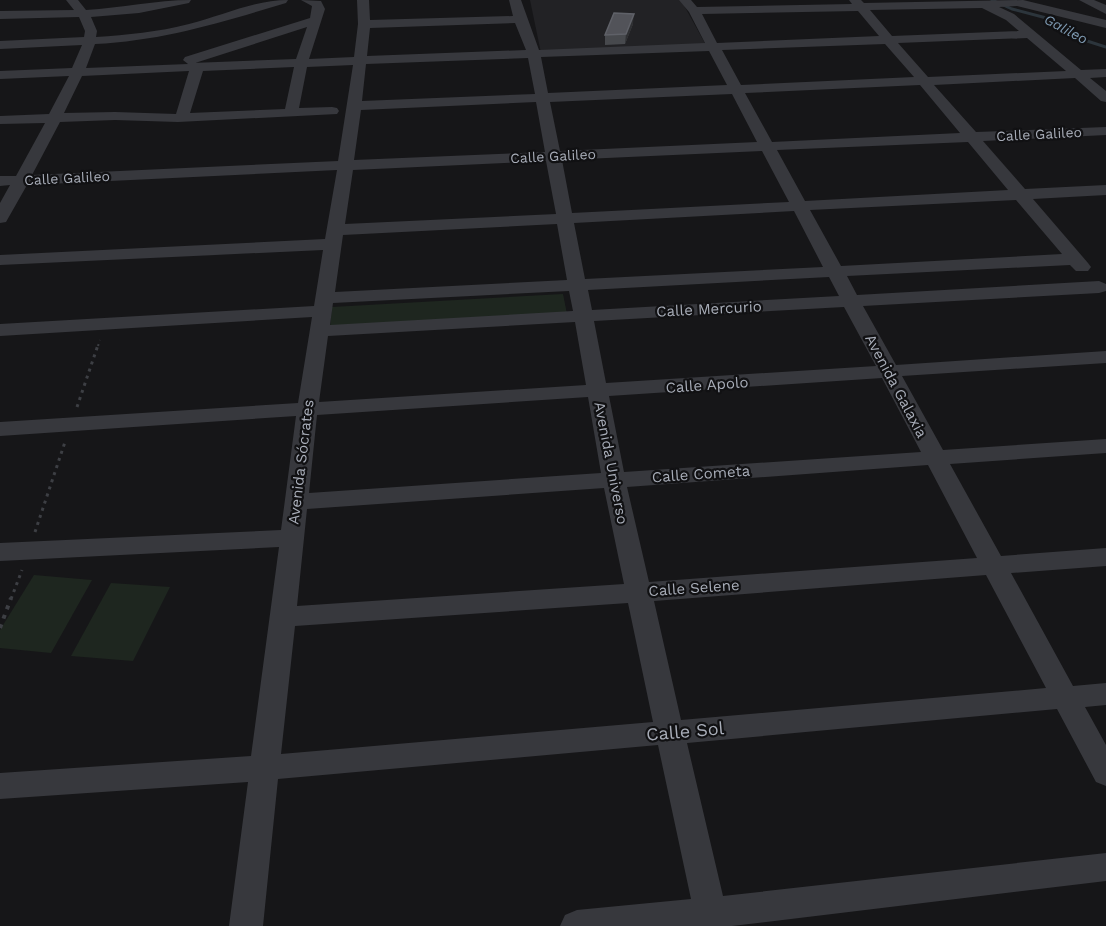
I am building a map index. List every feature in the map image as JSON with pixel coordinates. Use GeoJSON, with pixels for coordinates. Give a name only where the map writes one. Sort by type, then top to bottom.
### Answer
{"type":"FeatureCollection","features":[{"type":"Feature","properties":{"kind":"street"},"geometry":{"type":"LineString","coordinates":[[0,218],[54,118],[90,42],[91,33],[83,14],[72,0]]}},
{"type":"Feature","properties":{"kind":"street"},"geometry":{"type":"LineString","coordinates":[[0,15],[129,12],[184,0]]}},
{"type":"Feature","properties":{"kind":"street"},"geometry":{"type":"LineString","coordinates":[[0,45],[90,42],[168,32],[282,0]]}},
{"type":"Feature","properties":{"kind":"street"},"geometry":{"type":"LineString","coordinates":[[291,113],[301,64],[319,6],[308,0]]}},
{"type":"Feature","properties":{"kind":"street","name":"Avenida Sócrates"},"geometry":{"type":"LineString","coordinates":[[246,926],[307,411],[345,165],[343,108],[360,62],[364,24],[363,0]]}},
{"type":"Feature","properties":{"kind":"street","name":"Avenida Galaxia"},"geometry":{"type":"LineString","coordinates":[[685,0],[694,11],[1106,773]]}},
{"type":"Feature","properties":{"kind":"street"},"geometry":{"type":"LineString","coordinates":[[1042,0],[1106,11]]}},
{"type":"Feature","properties":{"kind":"street"},"geometry":{"type":"LineString","coordinates":[[694,11],[857,3],[1014,2],[1106,24]]}},
{"type":"Feature","properties":{"kind":"street"},"geometry":{"type":"LineString","coordinates":[[1088,2],[1106,11]]}},
{"type":"Feature","properties":{"kind":"street"},"geometry":{"type":"LineString","coordinates":[[1088,2],[1106,3]]}},
{"type":"Feature","properties":{"kind":"street"},"geometry":{"type":"LineString","coordinates":[[857,3],[1102,291]]}},
{"type":"Feature","properties":{"kind":"street"},"geometry":{"type":"LineString","coordinates":[[984,3],[1010,17],[1106,98]]}},
{"type":"Feature","properties":{"kind":"street"},"geometry":{"type":"LineString","coordinates":[[364,24],[518,10]]}},
{"type":"Feature","properties":{"kind":"street","name":"Avenida Universo"},"geometry":{"type":"LineString","coordinates":[[518,10],[534,54],[582,316],[637,593],[671,732],[712,920]]}},
{"type":"Feature","properties":{"kind":"street"},"geometry":{"type":"LineString","coordinates":[[161,69],[314,21]]}},
{"type":"Feature","properties":{"kind":"street"},"geometry":{"type":"LineString","coordinates":[[0,75],[1031,34]]}},
{"type":"Feature","properties":{"kind":"street"},"geometry":{"type":"LineString","coordinates":[[182,117],[197,67]]}},
{"type":"Feature","properties":{"kind":"street"},"geometry":{"type":"LineString","coordinates":[[0,120],[291,113],[343,108],[542,98],[1106,73]]}},
{"type":"Feature","properties":{"kind":"street","name":"Calle Galileo"},"geometry":{"type":"LineString","coordinates":[[0,181],[1106,131]]}},
{"type":"Feature","properties":{"kind":"street"},"geometry":{"type":"LineString","coordinates":[[0,260],[335,237],[564,218],[1106,190]]}},
{"type":"Feature","properties":{"kind":"street","name":"Calle Mercurio"},"geometry":{"type":"LineString","coordinates":[[323,313],[577,285],[1075,259]]}},
{"type":"Feature","properties":{"kind":"street","name":"Calle Mercurio"},"geometry":{"type":"LineString","coordinates":[[323,313],[582,316],[850,301],[1102,291]]}},
{"type":"Feature","properties":{"kind":"street"},"geometry":{"type":"LineString","coordinates":[[0,330],[323,313]]}},
{"type":"Feature","properties":{"kind":"street","name":"Calle Apolo"},"geometry":{"type":"LineString","coordinates":[[0,429],[307,411],[1106,357]]}},
{"type":"Feature","properties":{"kind":"street","name":"Calle Cometa"},"geometry":{"type":"LineString","coordinates":[[296,502],[1106,446]]}},
{"type":"Feature","properties":{"kind":"street"},"geometry":{"type":"LineString","coordinates":[[0,552],[292,538]]}},
{"type":"Feature","properties":{"kind":"street","name":"Calle Selene"},"geometry":{"type":"LineString","coordinates":[[283,617],[637,593],[1106,557]]}},
{"type":"Feature","properties":{"kind":"street","name":"Calle Sol"},"geometry":{"type":"LineString","coordinates":[[0,786],[265,768],[1106,694]]}},
{"type":"Feature","properties":{"kind":"street"},"geometry":{"type":"LineString","coordinates":[[577,926],[712,920],[1106,867]]}},
{"type":"Feature","properties":{"kind":"path"},"geometry":{"type":"LineString","coordinates":[[0,627],[29,550],[106,324]]}},
{"type":"Feature","properties":{"kind":"shaded area"},"geometry":{"type":"Polygon","coordinates":[[[530,0],[681,0],[707,47],[541,53],[530,0]]]}},
{"type":"Feature","properties":{"kind":"shaded area"},"geometry":{"type":"Polygon","coordinates":[[[563,294],[567,314],[330,328],[332,307],[563,294]]]}},
{"type":"Feature","properties":{"kind":"shaded area"},"geometry":{"type":"Polygon","coordinates":[[[34,575],[92,580],[51,653],[0,648],[0,630],[34,575]]]}},
{"type":"Feature","properties":{"kind":"shaded area"},"geometry":{"type":"Polygon","coordinates":[[[111,583],[170,587],[133,661],[71,656],[111,583]]]}},
{"type":"Feature","properties":{"kind":"building"},"geometry":{"type":"Polygon","coordinates":[[[614,13],[634,14],[626,34],[605,35],[614,13]]]}},
{"type":"Feature","properties":{"kind":"waterway","name":"Galileo"},"geometry":{"type":"LineString","coordinates":[[992,0],[1012,9],[1054,20],[1084,40],[1106,47]]}}]}
